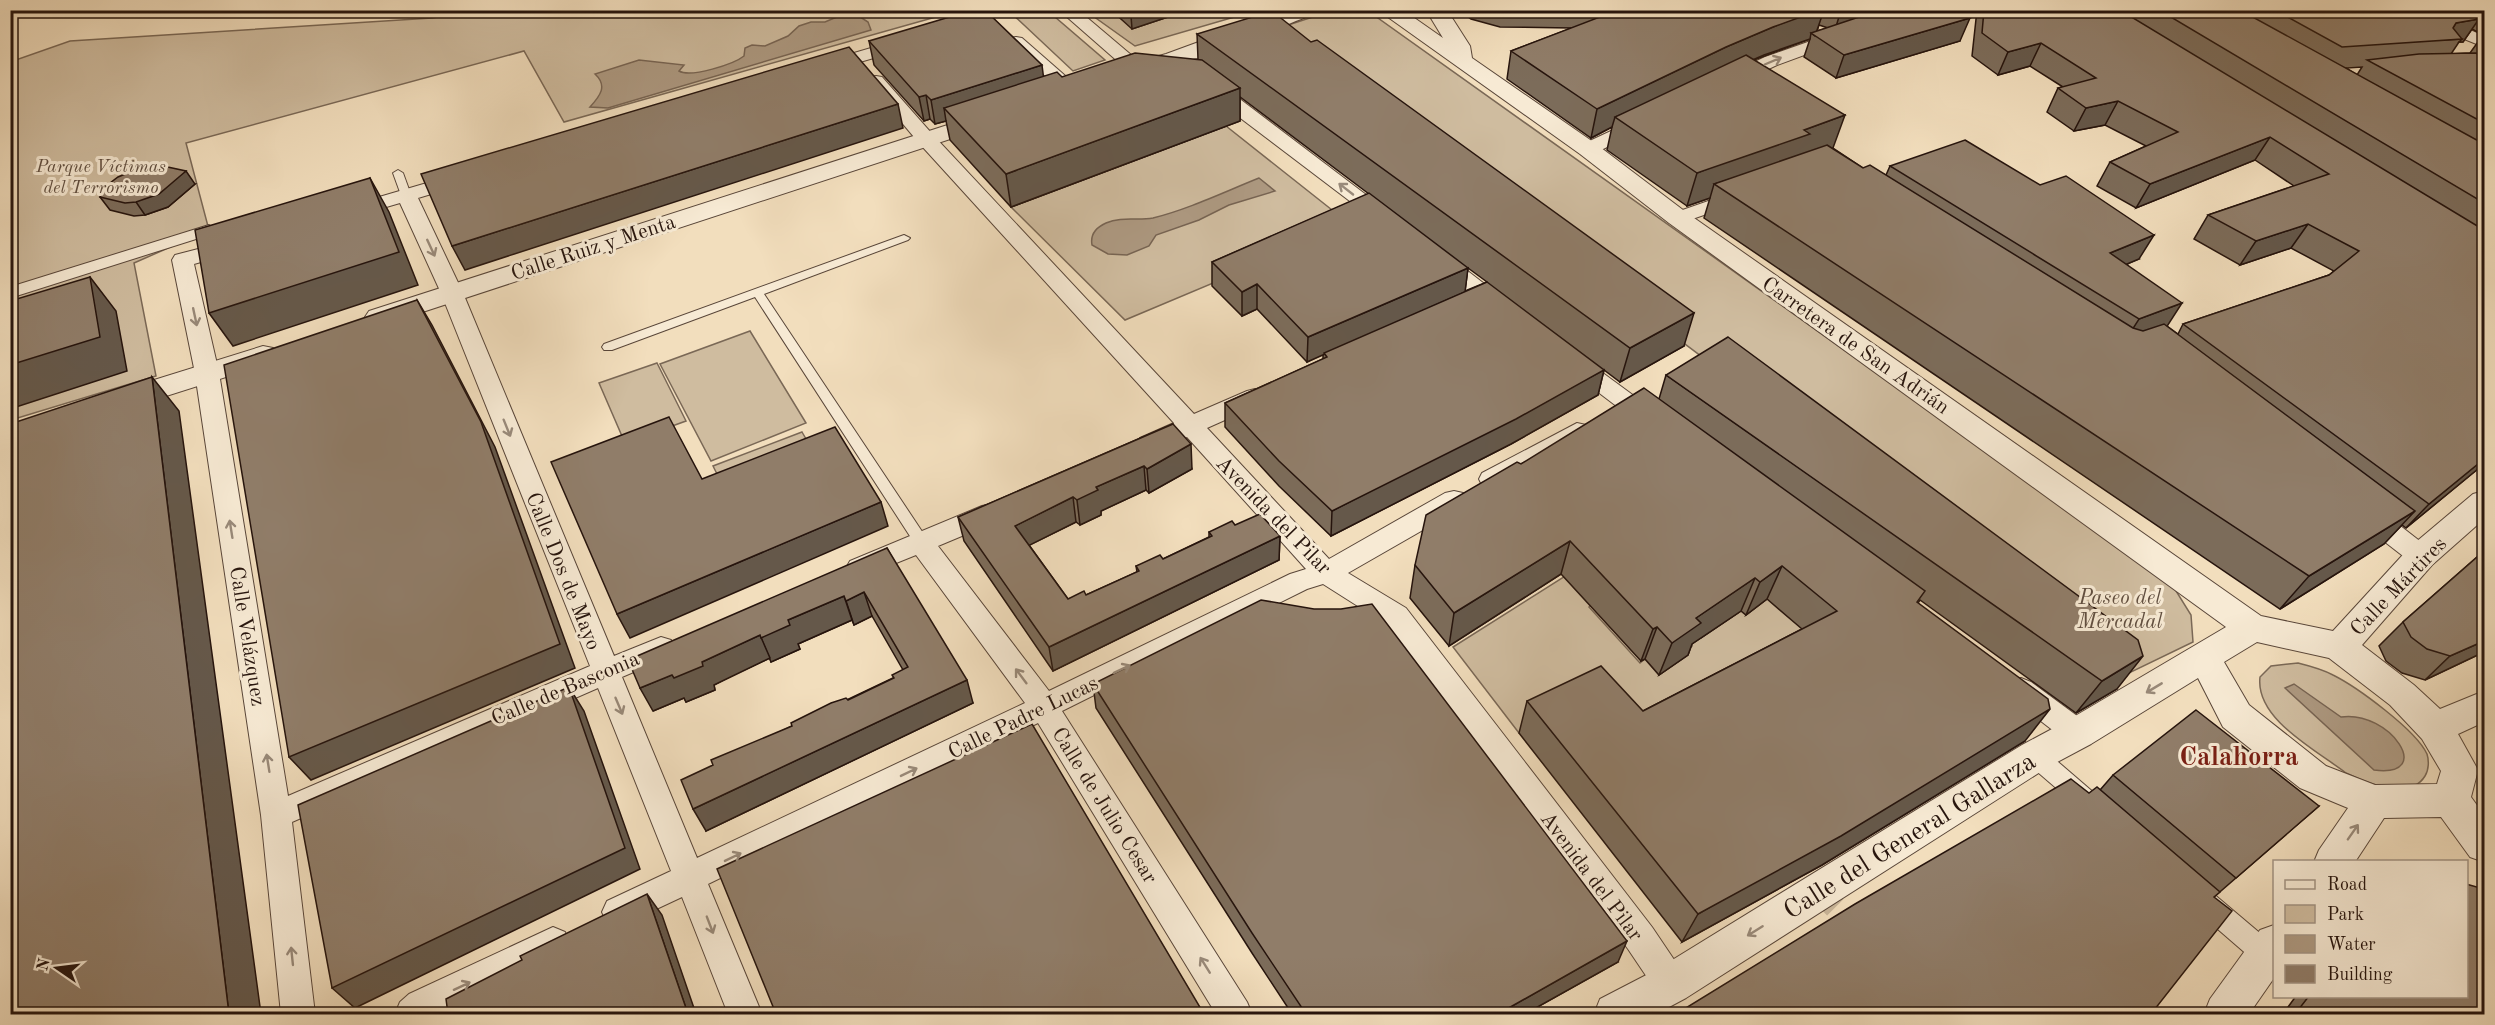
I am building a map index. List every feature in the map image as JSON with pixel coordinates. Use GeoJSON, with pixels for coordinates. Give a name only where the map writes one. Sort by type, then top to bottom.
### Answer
{"type":"FeatureCollection","features":[{"type":"Feature","properties":{"kind":"street"},"geometry":{"type":"LineString","coordinates":[[1067,10],[1093,84]]}},
{"type":"Feature","properties":{"kind":"street","name":"Carretera de San Adrián"},"geometry":{"type":"LineString","coordinates":[[1388,10],[1588,149],[1678,218],[2253,628]]}},
{"type":"Feature","properties":{"kind":"street"},"geometry":{"type":"LineString","coordinates":[[1436,10],[1459,46],[1461,62]]}},
{"type":"Feature","properties":{"kind":"street"},"geometry":{"type":"LineString","coordinates":[[2408,10],[2484,42]]}},
{"type":"Feature","properties":{"kind":"street"},"geometry":{"type":"LineString","coordinates":[[1006,33],[1093,84],[1174,59],[1302,11]]}},
{"type":"Feature","properties":{"kind":"street"},"geometry":{"type":"LineString","coordinates":[[1717,87],[1827,34],[1855,31]]}},
{"type":"Feature","properties":{"kind":"street"},"geometry":{"type":"LineString","coordinates":[[811,72],[923,38]]}},
{"type":"Feature","properties":{"kind":"street"},"geometry":{"type":"LineString","coordinates":[[2457,50],[2484,47]]}},
{"type":"Feature","properties":{"kind":"street","name":"Avenida del Pilar"},"geometry":{"type":"LineString","coordinates":[[856,58],[926,139],[1326,573],[1396,616],[1640,938],[1671,984]]}},
{"type":"Feature","properties":{"kind":"street"},"geometry":{"type":"LineString","coordinates":[[1174,59],[1399,229]]}},
{"type":"Feature","properties":{"kind":"street","name":"Calle Ruiz y Menta"},"geometry":{"type":"LineString","coordinates":[[352,326],[1015,110]]}},
{"type":"Feature","properties":{"kind":"street"},"geometry":{"type":"LineString","coordinates":[[1588,149],[1652,118]]}},
{"type":"Feature","properties":{"kind":"street"},"geometry":{"type":"LineString","coordinates":[[339,215],[402,184],[474,175]]}},
{"type":"Feature","properties":{"kind":"street","name":"Calle Dos de Mayo"},"geometry":{"type":"LineString","coordinates":[[402,184],[452,293],[745,1014]]}},
{"type":"Feature","properties":{"kind":"street"},"geometry":{"type":"LineString","coordinates":[[1678,218],[1757,190]]}},
{"type":"Feature","properties":{"kind":"street"},"geometry":{"type":"LineString","coordinates":[[10,293],[209,230]]}},
{"type":"Feature","properties":{"kind":"street","name":"Calle Velázquez"},"geometry":{"type":"LineString","coordinates":[[250,241],[183,260],[207,373],[276,815],[298,1014]]}},
{"type":"Feature","properties":{"kind":"street"},"geometry":{"type":"LineString","coordinates":[[1428,251],[1473,300],[1512,316]]}},
{"type":"Feature","properties":{"kind":"street"},"geometry":{"type":"LineString","coordinates":[[97,407],[285,348]]}},
{"type":"Feature","properties":{"kind":"street"},"geometry":{"type":"LineString","coordinates":[[1560,352],[1609,412],[1675,438]]}},
{"type":"Feature","properties":{"kind":"street"},"geometry":{"type":"LineString","coordinates":[[1126,454],[1277,387]]}},
{"type":"Feature","properties":{"kind":"street","name":"Calle Padre Lucas"},"geometry":{"type":"LineString","coordinates":[[412,1014],[421,1006],[691,878],[1299,581],[1326,573],[1609,412]]}},
{"type":"Feature","properties":{"kind":"street"},"geometry":{"type":"LineString","coordinates":[[2346,498],[2421,556]]}},
{"type":"Feature","properties":{"kind":"street","name":"Calle Mártires"},"geometry":{"type":"LineString","coordinates":[[2340,647],[2421,556],[2484,502]]}},
{"type":"Feature","properties":{"kind":"street"},"geometry":{"type":"LineString","coordinates":[[834,578],[1008,506]]}},
{"type":"Feature","properties":{"kind":"street","name":"Calle de Julio Cesar"},"geometry":{"type":"LineString","coordinates":[[922,543],[1044,707],[1235,1014]]}},
{"type":"Feature","properties":{"kind":"street"},"geometry":{"type":"LineString","coordinates":[[2253,628],[2299,636],[2340,647],[2402,695],[2435,728],[2460,770],[2451,800]]}},
{"type":"Feature","properties":{"kind":"street","name":"Calle del General Gallarza"},"geometry":{"type":"LineString","coordinates":[[1615,1014],[1671,984],[2035,756],[2078,733],[2253,628]]}},
{"type":"Feature","properties":{"kind":"street","name":"Calle de Basconia"},"geometry":{"type":"LineString","coordinates":[[276,815],[604,670],[681,640]]}},
{"type":"Feature","properties":{"kind":"street"},"geometry":{"type":"LineString","coordinates":[[2205,657],[2236,716],[2313,777],[2374,802],[2451,800]]}},
{"type":"Feature","properties":{"kind":"street"},"geometry":{"type":"LineString","coordinates":[[2005,678],[2078,733]]}},
{"type":"Feature","properties":{"kind":"street"},"geometry":{"type":"LineString","coordinates":[[2435,728],[2484,706]]}},
{"type":"Feature","properties":{"kind":"street"},"geometry":{"type":"LineString","coordinates":[[2035,756],[2107,817]]}},
{"type":"Feature","properties":{"kind":"street"},"geometry":{"type":"LineString","coordinates":[[2451,800],[2484,845]]}},
{"type":"Feature","properties":{"kind":"street"},"geometry":{"type":"LineString","coordinates":[[2333,860],[2374,802]]}},
{"type":"Feature","properties":{"kind":"street"},"geometry":{"type":"LineString","coordinates":[[2187,886],[2271,949],[2225,1014]]}},
{"type":"Feature","properties":{"kind":"lane"},"geometry":{"type":"LineString","coordinates":[[608,347],[904,238]]}},
{"type":"Feature","properties":{"kind":"lane"},"geometry":{"type":"LineString","coordinates":[[757,292],[922,543]]}},
{"type":"Feature","properties":{"kind":"green space","name":"Parque Víctimas del Terrorismo"},"geometry":{"type":"Polygon","coordinates":[[[477,11],[957,11],[564,122],[524,51],[186,143],[209,230],[134,263],[156,376],[11,420],[10,62],[70,41],[432,18],[477,11]]]}},
{"type":"Feature","properties":{"kind":"green space"},"geometry":{"type":"Polygon","coordinates":[[[1009,11],[1048,11],[1105,60],[1073,71],[1009,11]]]}},
{"type":"Feature","properties":{"kind":"green space"},"geometry":{"type":"Polygon","coordinates":[[[1086,11],[1255,11],[1135,46],[1086,11]]]}},
{"type":"Feature","properties":{"kind":"green space","name":"Paseo del Mercadal"},"geometry":{"type":"Polygon","coordinates":[[[1331,11],[1368,11],[2114,542],[2173,586],[2191,615],[2193,642],[2125,675],[1520,220],[1279,28],[1331,11]]]}},
{"type":"Feature","properties":{"kind":"green space"},"geometry":{"type":"Polygon","coordinates":[[[1226,126],[1351,225],[1125,320],[1011,207],[1226,126]]]}},
{"type":"Feature","properties":{"kind":"green space"},"geometry":{"type":"Polygon","coordinates":[[[750,331],[806,423],[711,461],[660,364],[750,331]]]}},
{"type":"Feature","properties":{"kind":"green space"},"geometry":{"type":"Polygon","coordinates":[[[657,363],[686,421],[625,443],[599,383],[657,363]]]}},
{"type":"Feature","properties":{"kind":"green space"},"geometry":{"type":"Polygon","coordinates":[[[802,432],[817,458],[727,494],[713,466],[802,432]]]}},
{"type":"Feature","properties":{"kind":"green space"},"geometry":{"type":"Polygon","coordinates":[[[1592,559],[1593,603],[1589,607],[1640,663],[1645,659],[1659,675],[1687,655],[1683,651],[1692,646],[1689,642],[1701,638],[1741,611],[1746,615],[1809,567],[1803,629],[1631,742],[1591,698],[1519,733],[1453,647],[1592,559]]]}},
{"type":"Feature","properties":{"kind":"green space"},"geometry":{"type":"Polygon","coordinates":[[[2298,663],[2325,671],[2343,681],[2385,710],[2411,733],[2421,744],[2428,759],[2426,774],[2418,784],[2409,788],[2387,788],[2346,773],[2304,744],[2277,720],[2261,692],[2260,677],[2271,666],[2298,663]]]}},
{"type":"Feature","properties":{"kind":"water"},"geometry":{"type":"Polygon","coordinates":[[[851,11],[868,22],[871,30],[608,108],[590,107],[602,87],[595,74],[639,60],[684,65],[679,71],[685,73],[712,69],[744,56],[745,48],[752,45],[765,46],[788,36],[799,26],[811,22],[825,22],[851,11]]]}},
{"type":"Feature","properties":{"kind":"water"},"geometry":{"type":"Polygon","coordinates":[[[1259,178],[1275,191],[1229,205],[1199,220],[1156,235],[1149,246],[1127,255],[1108,254],[1092,245],[1095,231],[1106,223],[1153,218],[1193,205],[1259,178]]]}},
{"type":"Feature","properties":{"kind":"water"},"geometry":{"type":"Polygon","coordinates":[[[2294,684],[2341,717],[2359,718],[2376,723],[2399,744],[2404,755],[2402,764],[2392,770],[2374,770],[2285,688],[2294,684]]]}},
{"type":"Feature","properties":{"kind":"building"},"geometry":{"type":"Polygon","coordinates":[[[973,10],[985,10],[1042,65],[931,100],[926,95],[919,97],[869,41],[973,10]]]}},
{"type":"Feature","properties":{"kind":"building"},"geometry":{"type":"Polygon","coordinates":[[[1124,10],[1150,10],[1131,16],[1124,10]]]}},
{"type":"Feature","properties":{"kind":"building"},"geometry":{"type":"Polygon","coordinates":[[[1618,10],[1820,10],[1726,47],[1597,109],[1511,51],[1618,10]]]}},
{"type":"Feature","properties":{"kind":"building"},"geometry":{"type":"Polygon","coordinates":[[[1880,10],[1957,10],[1970,18],[1844,55],[1811,33],[1880,10]]]}},
{"type":"Feature","properties":{"kind":"building"},"geometry":{"type":"Polygon","coordinates":[[[1984,10],[2120,10],[2484,230],[2484,459],[2429,504],[2183,324],[2329,275],[2359,251],[2308,224],[2256,241],[2208,215],[2329,174],[2270,137],[2150,184],[2110,162],[2178,132],[2118,101],[2086,108],[2058,88],[2096,78],[2041,43],[2008,52],[1982,33],[1984,10]]]}},
{"type":"Feature","properties":{"kind":"building"},"geometry":{"type":"Polygon","coordinates":[[[2159,10],[2240,10],[2484,144],[2484,203],[2159,10]]]}},
{"type":"Feature","properties":{"kind":"building"},"geometry":{"type":"Polygon","coordinates":[[[2275,10],[2458,10],[2479,19],[2456,23],[2453,28],[2462,39],[2342,47],[2275,10]]]}},
{"type":"Feature","properties":{"kind":"building"},"geometry":{"type":"Polygon","coordinates":[[[1272,11],[1311,42],[1317,40],[1694,313],[1630,348],[1197,34],[1272,11]]]}},
{"type":"Feature","properties":{"kind":"building"},"geometry":{"type":"Polygon","coordinates":[[[849,47],[898,104],[452,246],[421,174],[849,47]]]}},
{"type":"Feature","properties":{"kind":"building"},"geometry":{"type":"Polygon","coordinates":[[[1135,53],[1202,60],[1240,88],[1006,174],[944,108],[1057,72],[1062,77],[1135,53]]]}},
{"type":"Feature","properties":{"kind":"building"},"geometry":{"type":"Polygon","coordinates":[[[2476,53],[2484,58],[2484,123],[2367,60],[2419,54],[2476,53]]]}},
{"type":"Feature","properties":{"kind":"building"},"geometry":{"type":"Polygon","coordinates":[[[1746,55],[1845,115],[1804,130],[1810,134],[1697,173],[1615,117],[1746,55]]]}},
{"type":"Feature","properties":{"kind":"building"},"geometry":{"type":"Polygon","coordinates":[[[1965,140],[2040,185],[2066,176],[2154,235],[2110,253],[2182,303],[2139,319],[1890,166],[1965,140]]]}},
{"type":"Feature","properties":{"kind":"building"},"geometry":{"type":"Polygon","coordinates":[[[1827,145],[1863,168],[1870,165],[2133,328],[2143,331],[2164,324],[2415,511],[2309,576],[1714,184],[1827,145]]]}},
{"type":"Feature","properties":{"kind":"building"},"geometry":{"type":"Polygon","coordinates":[[[163,166],[186,171],[159,194],[136,202],[125,203],[100,197],[110,183],[118,177],[140,168],[163,166]]]}},
{"type":"Feature","properties":{"kind":"building"},"geometry":{"type":"Polygon","coordinates":[[[370,178],[399,252],[209,313],[195,230],[370,178]]]}},
{"type":"Feature","properties":{"kind":"building"},"geometry":{"type":"Polygon","coordinates":[[[1369,193],[1468,268],[1308,337],[1257,284],[1242,292],[1212,262],[1369,193]]]}},
{"type":"Feature","properties":{"kind":"building"},"geometry":{"type":"Polygon","coordinates":[[[90,277],[100,337],[10,365],[10,301],[90,277]]]}},
{"type":"Feature","properties":{"kind":"building"},"geometry":{"type":"Polygon","coordinates":[[[1487,282],[1604,370],[1516,419],[1332,511],[1279,461],[1225,403],[1327,357],[1324,353],[1487,282]]]}},
{"type":"Feature","properties":{"kind":"building"},"geometry":{"type":"Polygon","coordinates":[[[417,300],[481,422],[560,644],[289,757],[224,365],[417,300]]]}},
{"type":"Feature","properties":{"kind":"building"},"geometry":{"type":"Polygon","coordinates":[[[1728,337],[2138,640],[2143,656],[2102,681],[1666,375],[1728,337]]]}},
{"type":"Feature","properties":{"kind":"building"},"geometry":{"type":"Polygon","coordinates":[[[152,377],[229,1014],[10,1014],[10,424],[152,377]]]}},
{"type":"Feature","properties":{"kind":"building"},"geometry":{"type":"Polygon","coordinates":[[[1644,388],[1925,591],[1917,602],[2048,699],[2050,709],[1841,836],[1698,914],[1527,701],[1601,666],[1643,711],[1837,611],[1782,566],[1760,582],[1755,578],[1696,618],[1701,623],[1672,643],[1657,627],[1653,629],[1570,541],[1454,613],[1415,565],[1426,515],[1517,462],[1521,464],[1644,388]]]}},
{"type":"Feature","properties":{"kind":"building"},"geometry":{"type":"Polygon","coordinates":[[[669,417],[702,479],[835,427],[881,502],[617,614],[551,462],[669,417]]]}},
{"type":"Feature","properties":{"kind":"building"},"geometry":{"type":"Polygon","coordinates":[[[1173,424],[1191,444],[1147,469],[1144,466],[1096,487],[1098,490],[1077,500],[1073,497],[1015,526],[1068,599],[1084,591],[1086,595],[1139,571],[1136,566],[1160,555],[1163,559],[1212,536],[1209,532],[1232,521],[1235,525],[1260,514],[1280,536],[1049,647],[958,517],[1173,424]]]}},
{"type":"Feature","properties":{"kind":"building"},"geometry":{"type":"Polygon","coordinates":[[[887,548],[967,680],[693,809],[681,780],[713,765],[711,760],[792,726],[791,723],[831,703],[846,698],[848,700],[894,678],[892,675],[908,667],[864,592],[846,601],[844,596],[788,620],[790,625],[761,638],[760,635],[702,662],[703,666],[640,688],[628,660],[887,548]]]}},
{"type":"Feature","properties":{"kind":"building"},"geometry":{"type":"Polygon","coordinates":[[[2484,551],[2484,641],[2450,656],[2427,649],[2411,637],[2403,622],[2484,551]]]}},
{"type":"Feature","properties":{"kind":"building"},"geometry":{"type":"Polygon","coordinates":[[[1261,600],[1314,609],[1341,609],[1372,604],[1627,941],[1498,1014],[1306,1014],[1093,684],[1261,600]]]}},
{"type":"Feature","properties":{"kind":"building"},"geometry":{"type":"Polygon","coordinates":[[[569,687],[625,848],[332,988],[298,805],[569,687]]]}},
{"type":"Feature","properties":{"kind":"building"},"geometry":{"type":"Polygon","coordinates":[[[2196,710],[2319,806],[2236,878],[2113,775],[2196,710]]]}},
{"type":"Feature","properties":{"kind":"building"},"geometry":{"type":"Polygon","coordinates":[[[1032,724],[1204,1014],[776,1014],[717,869],[1032,724]]]}},
{"type":"Feature","properties":{"kind":"building"},"geometry":{"type":"Polygon","coordinates":[[[2071,779],[2089,793],[2097,787],[2220,892],[2214,897],[2232,911],[2151,1014],[1676,1014],[1855,904],[2071,779]]]}},
{"type":"Feature","properties":{"kind":"building"},"geometry":{"type":"Polygon","coordinates":[[[2468,885],[2484,889],[2484,1014],[2295,1014],[2307,998],[2468,998],[2468,885]]]}},
{"type":"Feature","properties":{"kind":"building"},"geometry":{"type":"Polygon","coordinates":[[[647,894],[688,1014],[448,1014],[446,999],[522,960],[520,956],[647,894]]]}},
{"type":"Feature","properties":{"kind":"tunnel"},"geometry":{"type":"LineString","coordinates":[[1819,891],[1860,932]]}},
{"type":"Feature","properties":{"kind":"district","name":"Calahorra"},"geometry":{"type":"Point","coordinates":[2239,756]}}]}
